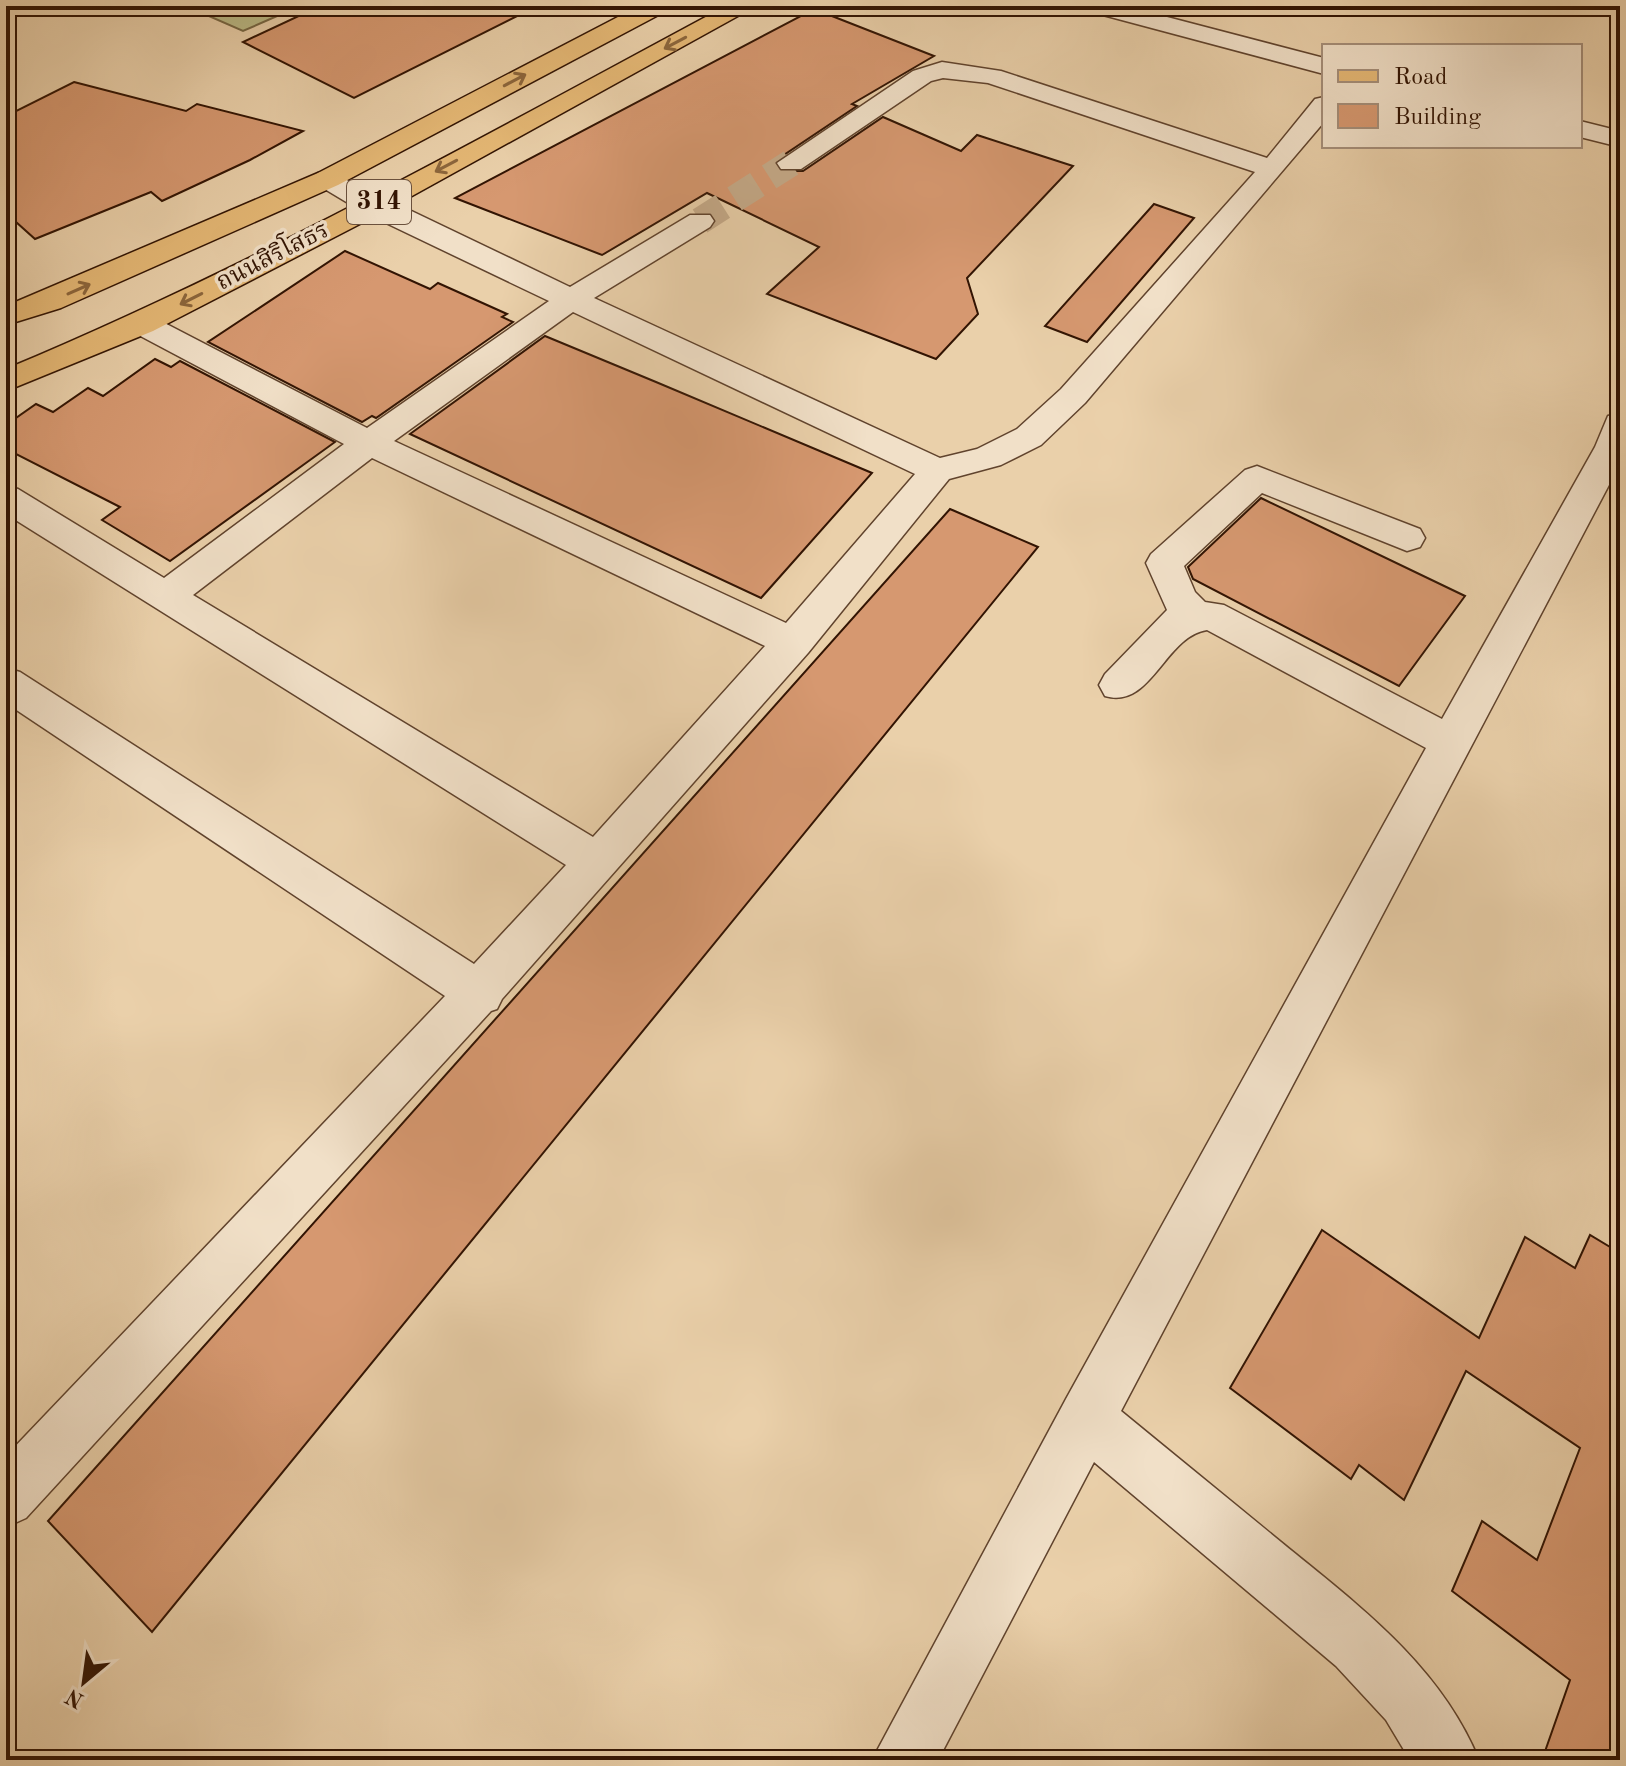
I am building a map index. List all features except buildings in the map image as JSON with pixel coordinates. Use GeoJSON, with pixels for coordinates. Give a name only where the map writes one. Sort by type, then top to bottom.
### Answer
{"type":"FeatureCollection","features":[{"type":"Feature","properties":{"kind":"main road","name":"ถนนสิริโสธร"},"geometry":{"type":"LineString","coordinates":[[6,316],[50,301],[328,179],[657,6]]}},
{"type":"Feature","properties":{"kind":"main road","name":"ถนนสิริโสธร"},"geometry":{"type":"LineString","coordinates":[[6,381],[142,324],[373,206],[744,6]]}},
{"type":"Feature","properties":{"kind":"street"},"geometry":{"type":"LineString","coordinates":[[1097,6],[1322,65]]}},
{"type":"Feature","properties":{"kind":"street"},"geometry":{"type":"LineString","coordinates":[[791,163],[922,76],[942,70],[992,76],[1273,169]]}},
{"type":"Feature","properties":{"kind":"street"},"geometry":{"type":"LineString","coordinates":[[6,1498],[481,994],[794,643],[937,471],[989,457],[1029,437],[1073,396],[1273,169],[1322,108]]}},
{"type":"Feature","properties":{"kind":"street"},"geometry":{"type":"LineString","coordinates":[[1582,130],[1620,139]]}},
{"type":"Feature","properties":{"kind":"street"},"geometry":{"type":"LineString","coordinates":[[328,179],[373,206],[937,471]]}},
{"type":"Feature","properties":{"kind":"street"},"geometry":{"type":"LineString","coordinates":[[167,595],[369,443],[573,298],[700,221]]}},
{"type":"Feature","properties":{"kind":"street"},"geometry":{"type":"LineString","coordinates":[[142,324],[369,443],[794,643]]}},
{"type":"Feature","properties":{"kind":"street"},"geometry":{"type":"LineString","coordinates":[[904,1760],[1450,742],[1612,447],[1620,424]]}},
{"type":"Feature","properties":{"kind":"street"},"geometry":{"type":"LineString","coordinates":[[1195,616],[1179,599],[1164,563],[1257,478],[1407,538]]}},
{"type":"Feature","properties":{"kind":"street"},"geometry":{"type":"LineString","coordinates":[[6,498],[597,862]]}},
{"type":"Feature","properties":{"kind":"street"},"geometry":{"type":"LineString","coordinates":[[1119,685],[1180,620],[1195,616],[1227,620],[1450,742]]}},
{"type":"Feature","properties":{"kind":"street"},"geometry":{"type":"LineString","coordinates":[[6,683],[481,994]]}},
{"type":"Feature","properties":{"kind":"street"},"geometry":{"type":"LineString","coordinates":[[1086,1419],[1358,1644],[1408,1698],[1447,1760]]}},
{"type":"Feature","properties":{"kind":"green space"},"geometry":{"type":"Polygon","coordinates":[[[186,6],[300,6],[243,31],[186,6]]]}},
{"type":"Feature","properties":{"kind":"tunnel"},"geometry":{"type":"LineString","coordinates":[[700,221],[791,163]]}}]}
